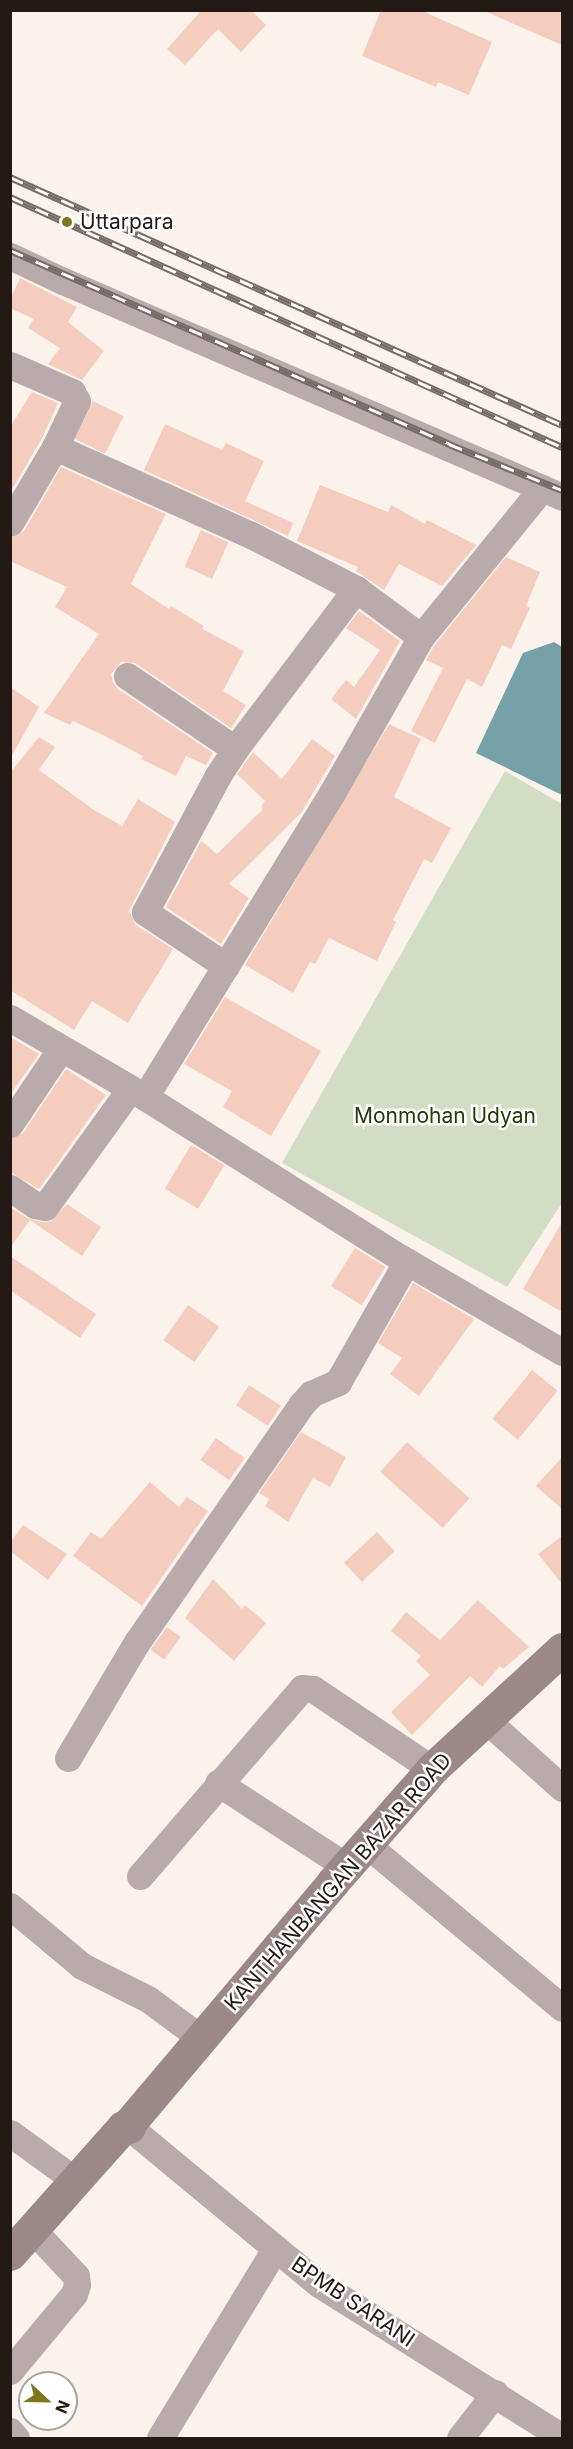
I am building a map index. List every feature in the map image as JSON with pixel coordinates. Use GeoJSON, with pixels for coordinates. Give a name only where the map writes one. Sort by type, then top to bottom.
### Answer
{"type":"FeatureCollection","features":[{"type":"Feature","properties":{"kind":"street"},"geometry":{"type":"LineString","coordinates":[[10,256],[552,492],[421,637],[332,793],[226,966],[138,1093],[45,1207],[35,1205],[10,1188]]}},
{"type":"Feature","properties":{"kind":"street"},"geometry":{"type":"LineString","coordinates":[[10,365],[76,397],[75,406],[55,447],[10,524]]}},
{"type":"Feature","properties":{"kind":"street"},"geometry":{"type":"LineString","coordinates":[[55,447],[251,535],[357,589],[421,637]]}},
{"type":"Feature","properties":{"kind":"street"},"geometry":{"type":"LineString","coordinates":[[226,966],[145,912],[217,777],[235,749],[357,589]]}},
{"type":"Feature","properties":{"kind":"street"},"geometry":{"type":"LineString","coordinates":[[127,676],[235,749]]}},
{"type":"Feature","properties":{"kind":"street"},"geometry":{"type":"LineString","coordinates":[[10,1018],[60,1050],[138,1093],[407,1261],[562,1352]]}},
{"type":"Feature","properties":{"kind":"street"},"geometry":{"type":"LineString","coordinates":[[11,1122],[60,1050]]}},
{"type":"Feature","properties":{"kind":"street"},"geometry":{"type":"LineString","coordinates":[[68,1758],[137,1642],[301,1405],[311,1394],[338,1382],[407,1261]]}},
{"type":"Feature","properties":{"kind":"street","name":"KANTHANBANGAN BAZAR ROAD"},"geometry":{"type":"LineString","coordinates":[[11,2254],[123,2127],[128,2126],[356,1855],[432,1769],[562,1649]]}},
{"type":"Feature","properties":{"kind":"street"},"geometry":{"type":"LineString","coordinates":[[140,1876],[298,1689],[306,1687],[432,1769]]}},
{"type":"Feature","properties":{"kind":"street"},"geometry":{"type":"LineString","coordinates":[[486,1720],[562,1788]]}},
{"type":"Feature","properties":{"kind":"street"},"geometry":{"type":"LineString","coordinates":[[218,1783],[356,1855],[562,2008]]}},
{"type":"Feature","properties":{"kind":"street"},"geometry":{"type":"LineString","coordinates":[[10,1906],[82,1966],[154,2003],[202,2039]]}},
{"type":"Feature","properties":{"kind":"street","name":"BPMB SARANI"},"geometry":{"type":"LineString","coordinates":[[128,2126],[319,2284],[561,2434]]}},
{"type":"Feature","properties":{"kind":"street"},"geometry":{"type":"LineString","coordinates":[[10,2133],[76,2181]]}},
{"type":"Feature","properties":{"kind":"street"},"geometry":{"type":"LineString","coordinates":[[10,2371],[74,2294],[77,2285],[76,2276],[32,2229]]}},
{"type":"Feature","properties":{"kind":"street"},"geometry":{"type":"LineString","coordinates":[[160,2439],[274,2249]]}},
{"type":"Feature","properties":{"kind":"street"},"geometry":{"type":"LineString","coordinates":[[460,2439],[495,2393]]}},
{"type":"Feature","properties":{"kind":"street"},"geometry":{"type":"LineString","coordinates":[[10,2431],[16,2439]]}},
{"type":"Feature","properties":{"kind":"green space","name":"Monmohan Udyan"},"geometry":{"type":"Polygon","coordinates":[[[505,771],[562,804],[562,1203],[507,1287],[282,1163],[505,771]]]}},
{"type":"Feature","properties":{"kind":"water"},"geometry":{"type":"Polygon","coordinates":[[[554,642],[562,647],[562,795],[476,753],[523,653],[554,642]]]}},
{"type":"Feature","properties":{"kind":"building"},"geometry":{"type":"Polygon","coordinates":[[[199,10],[251,10],[266,25],[241,52],[218,29],[185,65],[167,49],[200,12],[199,10]]]}},
{"type":"Feature","properties":{"kind":"building"},"geometry":{"type":"Polygon","coordinates":[[[381,10],[420,10],[492,42],[469,95],[438,82],[436,87],[362,56],[381,10]]]}},
{"type":"Feature","properties":{"kind":"building"},"geometry":{"type":"Polygon","coordinates":[[[482,10],[562,10],[562,45],[482,10]]]}},
{"type":"Feature","properties":{"kind":"building"},"geometry":{"type":"Polygon","coordinates":[[[20,278],[77,307],[68,322],[104,351],[82,380],[48,364],[60,348],[28,328],[34,319],[10,308],[10,300],[20,278]]]}},
{"type":"Feature","properties":{"kind":"building"},"geometry":{"type":"Polygon","coordinates":[[[32,392],[58,403],[41,440],[11,491],[10,427],[32,392]]]}},
{"type":"Feature","properties":{"kind":"building"},"geometry":{"type":"Polygon","coordinates":[[[93,401],[124,416],[105,454],[75,439],[93,401]]]}},
{"type":"Feature","properties":{"kind":"building"},"geometry":{"type":"Polygon","coordinates":[[[165,424],[222,450],[226,443],[264,461],[245,501],[293,523],[288,536],[144,470],[165,424]]]}},
{"type":"Feature","properties":{"kind":"building"},"geometry":{"type":"Polygon","coordinates":[[[61,467],[166,514],[131,584],[169,609],[171,606],[204,626],[202,629],[244,651],[223,691],[246,705],[231,728],[135,663],[121,662],[111,674],[118,689],[213,753],[206,765],[186,756],[176,776],[141,759],[143,756],[105,736],[73,721],[70,725],[44,713],[99,634],[55,607],[67,587],[10,561],[11,538],[24,531],[61,467]]]}},
{"type":"Feature","properties":{"kind":"building"},"geometry":{"type":"Polygon","coordinates":[[[320,485],[388,512],[391,505],[425,524],[427,520],[476,545],[442,586],[399,564],[384,590],[356,571],[358,567],[297,541],[320,485]]]}},
{"type":"Feature","properties":{"kind":"building"},"geometry":{"type":"Polygon","coordinates":[[[201,530],[228,542],[212,579],[185,567],[201,530]]]}},
{"type":"Feature","properties":{"kind":"building"},"geometry":{"type":"Polygon","coordinates":[[[506,557],[540,572],[526,606],[530,608],[511,649],[502,645],[482,687],[467,679],[435,743],[411,731],[443,668],[426,660],[434,646],[506,557]]]}},
{"type":"Feature","properties":{"kind":"building"},"geometry":{"type":"Polygon","coordinates":[[[359,611],[400,641],[356,719],[331,699],[346,680],[354,687],[380,650],[346,628],[359,611]]]}},
{"type":"Feature","properties":{"kind":"building"},"geometry":{"type":"Polygon","coordinates":[[[10,687],[39,707],[10,759],[10,687]]]}},
{"type":"Feature","properties":{"kind":"building"},"geometry":{"type":"Polygon","coordinates":[[[389,724],[421,739],[394,797],[451,828],[432,863],[424,859],[393,920],[396,922],[377,961],[329,938],[315,964],[310,962],[293,993],[245,965],[389,724]]]}},
{"type":"Feature","properties":{"kind":"building"},"geometry":{"type":"Polygon","coordinates":[[[39,737],[55,747],[39,770],[94,810],[122,826],[138,799],[175,822],[129,911],[136,925],[173,949],[128,1023],[92,1001],[74,1030],[10,990],[10,773],[39,737]]]}},
{"type":"Feature","properties":{"kind":"building"},"geometry":{"type":"Polygon","coordinates":[[[312,739],[335,756],[301,813],[229,884],[249,898],[221,944],[166,907],[201,841],[217,854],[263,809],[261,807],[265,801],[237,774],[253,752],[282,779],[312,739]]]}},
{"type":"Feature","properties":{"kind":"building"},"geometry":{"type":"Polygon","coordinates":[[[225,997],[321,1051],[271,1136],[223,1107],[232,1091],[184,1064],[225,997]]]}},
{"type":"Feature","properties":{"kind":"building"},"geometry":{"type":"Polygon","coordinates":[[[10,1037],[39,1054],[10,1095],[10,1037]]]}},
{"type":"Feature","properties":{"kind":"building"},"geometry":{"type":"Polygon","coordinates":[[[66,1069],[106,1095],[39,1189],[10,1172],[10,1139],[23,1133],[66,1069]]]}},
{"type":"Feature","properties":{"kind":"building"},"geometry":{"type":"Polygon","coordinates":[[[191,1145],[224,1165],[198,1209],[165,1189],[191,1145]]]}},
{"type":"Feature","properties":{"kind":"building"},"geometry":{"type":"Polygon","coordinates":[[[67,1204],[101,1227],[82,1256],[30,1220],[10,1248],[10,1207],[27,1218],[43,1222],[51,1221],[67,1204]]]}},
{"type":"Feature","properties":{"kind":"building"},"geometry":{"type":"Polygon","coordinates":[[[562,1222],[562,1312],[523,1289],[562,1222]]]}},
{"type":"Feature","properties":{"kind":"building"},"geometry":{"type":"Polygon","coordinates":[[[355,1248],[386,1267],[362,1305],[331,1286],[355,1248]]]}},
{"type":"Feature","properties":{"kind":"building"},"geometry":{"type":"Polygon","coordinates":[[[10,1256],[96,1314],[80,1338],[10,1290],[10,1256]]]}},
{"type":"Feature","properties":{"kind":"building"},"geometry":{"type":"Polygon","coordinates":[[[413,1283],[474,1319],[419,1396],[390,1374],[402,1358],[378,1343],[413,1283]]]}},
{"type":"Feature","properties":{"kind":"building"},"geometry":{"type":"Polygon","coordinates":[[[188,1305],[219,1327],[194,1362],[163,1340],[188,1305]]]}},
{"type":"Feature","properties":{"kind":"building"},"geometry":{"type":"Polygon","coordinates":[[[532,1370],[558,1391],[518,1440],[492,1419],[532,1370]]]}},
{"type":"Feature","properties":{"kind":"building"},"geometry":{"type":"Polygon","coordinates":[[[249,1385],[281,1406],[268,1426],[236,1405],[249,1385]]]}},
{"type":"Feature","properties":{"kind":"building"},"geometry":{"type":"Polygon","coordinates":[[[301,1432],[346,1457],[330,1487],[313,1478],[288,1522],[265,1506],[269,1499],[259,1493],[301,1432]]]}},
{"type":"Feature","properties":{"kind":"building"},"geometry":{"type":"Polygon","coordinates":[[[216,1438],[245,1458],[229,1480],[201,1460],[216,1438]]]}},
{"type":"Feature","properties":{"kind":"building"},"geometry":{"type":"Polygon","coordinates":[[[407,1442],[469,1498],[443,1528],[380,1472],[407,1442]]]}},
{"type":"Feature","properties":{"kind":"building"},"geometry":{"type":"Polygon","coordinates":[[[562,1457],[562,1509],[536,1486],[562,1457]]]}},
{"type":"Feature","properties":{"kind":"building"},"geometry":{"type":"Polygon","coordinates":[[[150,1482],[179,1507],[187,1497],[208,1511],[142,1606],[73,1556],[91,1532],[101,1539],[150,1482]]]}},
{"type":"Feature","properties":{"kind":"building"},"geometry":{"type":"Polygon","coordinates":[[[23,1525],[67,1554],[48,1580],[10,1551],[10,1543],[23,1525]]]}},
{"type":"Feature","properties":{"kind":"building"},"geometry":{"type":"Polygon","coordinates":[[[377,1532],[395,1551],[362,1582],[344,1563],[377,1532]]]}},
{"type":"Feature","properties":{"kind":"building"},"geometry":{"type":"Polygon","coordinates":[[[562,1536],[562,1584],[538,1554],[562,1536]]]}},
{"type":"Feature","properties":{"kind":"building"},"geometry":{"type":"Polygon","coordinates":[[[213,1579],[242,1609],[245,1605],[266,1623],[234,1661],[185,1618],[213,1579]]]}},
{"type":"Feature","properties":{"kind":"building"},"geometry":{"type":"Polygon","coordinates":[[[478,1600],[529,1647],[503,1669],[500,1666],[482,1687],[470,1676],[412,1735],[391,1712],[430,1675],[416,1661],[421,1656],[391,1631],[406,1612],[440,1640],[478,1600]]]}},
{"type":"Feature","properties":{"kind":"building"},"geometry":{"type":"Polygon","coordinates":[[[167,1627],[181,1637],[164,1660],[151,1650],[167,1627]]]}},
{"type":"Feature","properties":{"kind":"railway"},"geometry":{"type":"LineString","coordinates":[[10,177],[562,425]]}},
{"type":"Feature","properties":{"kind":"railway"},"geometry":{"type":"LineString","coordinates":[[10,197],[562,447]]}},
{"type":"Feature","properties":{"kind":"railway"},"geometry":{"type":"LineString","coordinates":[[10,250],[449,444],[562,490]]}},
{"type":"Feature","properties":{"kind":"place","name":"Uttarpara"},"geometry":{"type":"Point","coordinates":[67,222]}}]}
